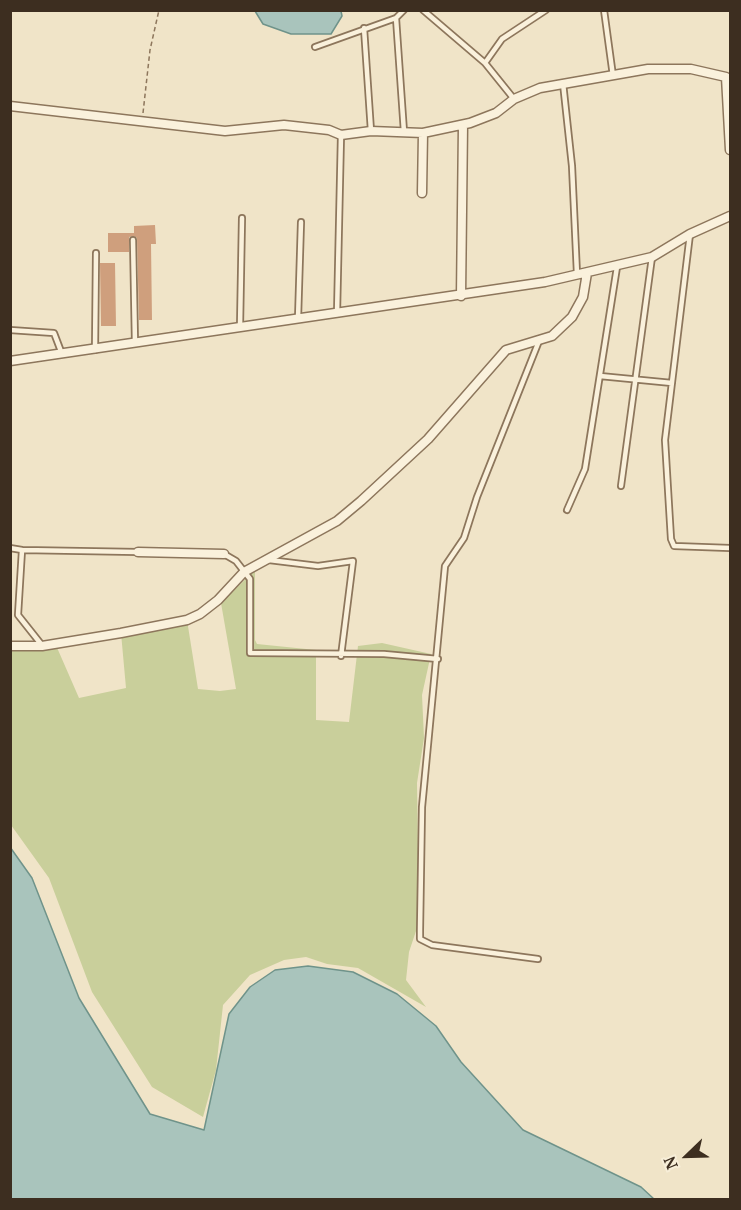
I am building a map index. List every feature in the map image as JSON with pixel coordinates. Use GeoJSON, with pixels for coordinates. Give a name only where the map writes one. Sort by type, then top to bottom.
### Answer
{"type":"FeatureCollection","features":[{"type":"Feature","properties":{"kind":"street"},"geometry":{"type":"LineString","coordinates":[[10,106],[225,131],[284,125],[329,130],[341,135],[371,131],[423,133],[463,125],[496,113],[514,99],[540,88],[648,69],[691,69],[726,77],[730,150]]}},
{"type":"Feature","properties":{"kind":"street"},"geometry":{"type":"LineString","coordinates":[[461,296],[463,125]]}},
{"type":"Feature","properties":{"kind":"street"},"geometry":{"type":"LineString","coordinates":[[422,193],[423,133]]}},
{"type":"Feature","properties":{"kind":"street"},"geometry":{"type":"LineString","coordinates":[[10,361],[461,296],[617,267],[652,257],[690,234],[730,216]]}},
{"type":"Feature","properties":{"kind":"street"},"geometry":{"type":"LineString","coordinates":[[10,646],[42,646],[187,620],[218,600],[244,572],[337,520],[428,439],[507,350],[552,336],[572,316],[583,297],[582,274]]}},
{"type":"Feature","properties":{"kind":"street"},"geometry":{"type":"LineString","coordinates":[[138,552],[224,554]]}},
{"type":"Feature","properties":{"kind":"lane"},"geometry":{"type":"LineString","coordinates":[[315,47],[396,18],[404,10]]}},
{"type":"Feature","properties":{"kind":"lane"},"geometry":{"type":"LineString","coordinates":[[423,10],[485,63],[514,99]]}},
{"type":"Feature","properties":{"kind":"lane"},"geometry":{"type":"LineString","coordinates":[[485,63],[502,39],[546,10]]}},
{"type":"Feature","properties":{"kind":"lane"},"geometry":{"type":"LineString","coordinates":[[603,10],[613,76]]}},
{"type":"Feature","properties":{"kind":"lane"},"geometry":{"type":"LineString","coordinates":[[396,18],[404,132]]}},
{"type":"Feature","properties":{"kind":"lane"},"geometry":{"type":"LineString","coordinates":[[364,28],[371,131]]}},
{"type":"Feature","properties":{"kind":"lane"},"geometry":{"type":"LineString","coordinates":[[563,83],[582,274]]}},
{"type":"Feature","properties":{"kind":"lane"},"geometry":{"type":"LineString","coordinates":[[337,314],[341,135]]}},
{"type":"Feature","properties":{"kind":"lane"},"geometry":{"type":"LineString","coordinates":[[240,327],[242,218]]}},
{"type":"Feature","properties":{"kind":"lane"},"geometry":{"type":"LineString","coordinates":[[298,319],[300,222]]}},
{"type":"Feature","properties":{"kind":"lane"},"geometry":{"type":"LineString","coordinates":[[690,234],[665,440],[670,539],[674,546],[730,548]]}},
{"type":"Feature","properties":{"kind":"lane"},"geometry":{"type":"LineString","coordinates":[[133,240],[135,343]]}},
{"type":"Feature","properties":{"kind":"lane"},"geometry":{"type":"LineString","coordinates":[[95,350],[96,253]]}},
{"type":"Feature","properties":{"kind":"lane"},"geometry":{"type":"LineString","coordinates":[[621,486],[652,257]]}},
{"type":"Feature","properties":{"kind":"lane"},"geometry":{"type":"LineString","coordinates":[[567,510],[585,469],[617,267]]}},
{"type":"Feature","properties":{"kind":"lane"},"geometry":{"type":"LineString","coordinates":[[10,330],[54,333],[62,354]]}},
{"type":"Feature","properties":{"kind":"lane"},"geometry":{"type":"LineString","coordinates":[[538,959],[432,945],[420,939],[422,807],[438,659],[445,566],[464,538],[477,497],[539,341]]}},
{"type":"Feature","properties":{"kind":"lane"},"geometry":{"type":"LineString","coordinates":[[600,376],[672,383]]}},
{"type":"Feature","properties":{"kind":"lane"},"geometry":{"type":"LineString","coordinates":[[10,548],[138,552]]}},
{"type":"Feature","properties":{"kind":"lane"},"geometry":{"type":"LineString","coordinates":[[22,550],[18,615],[42,646]]}},
{"type":"Feature","properties":{"kind":"lane"},"geometry":{"type":"LineString","coordinates":[[224,554],[236,561],[250,579],[250,653],[341,656],[384,654],[438,659]]}},
{"type":"Feature","properties":{"kind":"lane"},"geometry":{"type":"LineString","coordinates":[[264,559],[318,566],[353,561],[341,656]]}},
{"type":"Feature","properties":{"kind":"path"},"geometry":{"type":"LineString","coordinates":[[142,123],[150,50],[159,10]]}},
{"type":"Feature","properties":{"kind":"green space"},"geometry":{"type":"Polygon","coordinates":[[[255,570],[255,640],[257,644],[316,650],[316,720],[349,722],[358,646],[382,643],[431,654],[422,695],[424,738],[417,783],[419,922],[409,952],[406,980],[426,1007],[358,968],[327,964],[306,957],[284,960],[250,975],[223,1005],[216,1070],[203,1117],[152,1087],[92,992],[49,878],[11,825],[11,645],[55,643],[79,698],[126,688],[121,633],[187,620],[198,689],[220,691],[236,689],[221,603],[255,570]]]}},
{"type":"Feature","properties":{"kind":"water"},"geometry":{"type":"Polygon","coordinates":[[[255,11],[341,11],[342,16],[331,34],[291,34],[263,24],[255,11]]]}},
{"type":"Feature","properties":{"kind":"water"},"geometry":{"type":"Polygon","coordinates":[[[10,847],[32,878],[79,998],[150,1114],[204,1130],[229,1014],[250,987],[275,970],[308,966],[353,972],[397,994],[436,1026],[461,1062],[523,1130],[641,1187],[654,1199],[11,1199],[10,847]]]}},
{"type":"Feature","properties":{"kind":"building"},"geometry":{"type":"Polygon","coordinates":[[[155,225],[156,244],[151,244],[152,320],[139,320],[137,238],[129,237],[129,252],[108,252],[108,233],[134,233],[134,226],[155,225]]]}},
{"type":"Feature","properties":{"kind":"building"},"geometry":{"type":"Polygon","coordinates":[[[100,263],[115,263],[116,326],[101,326],[100,263]]]}}]}
